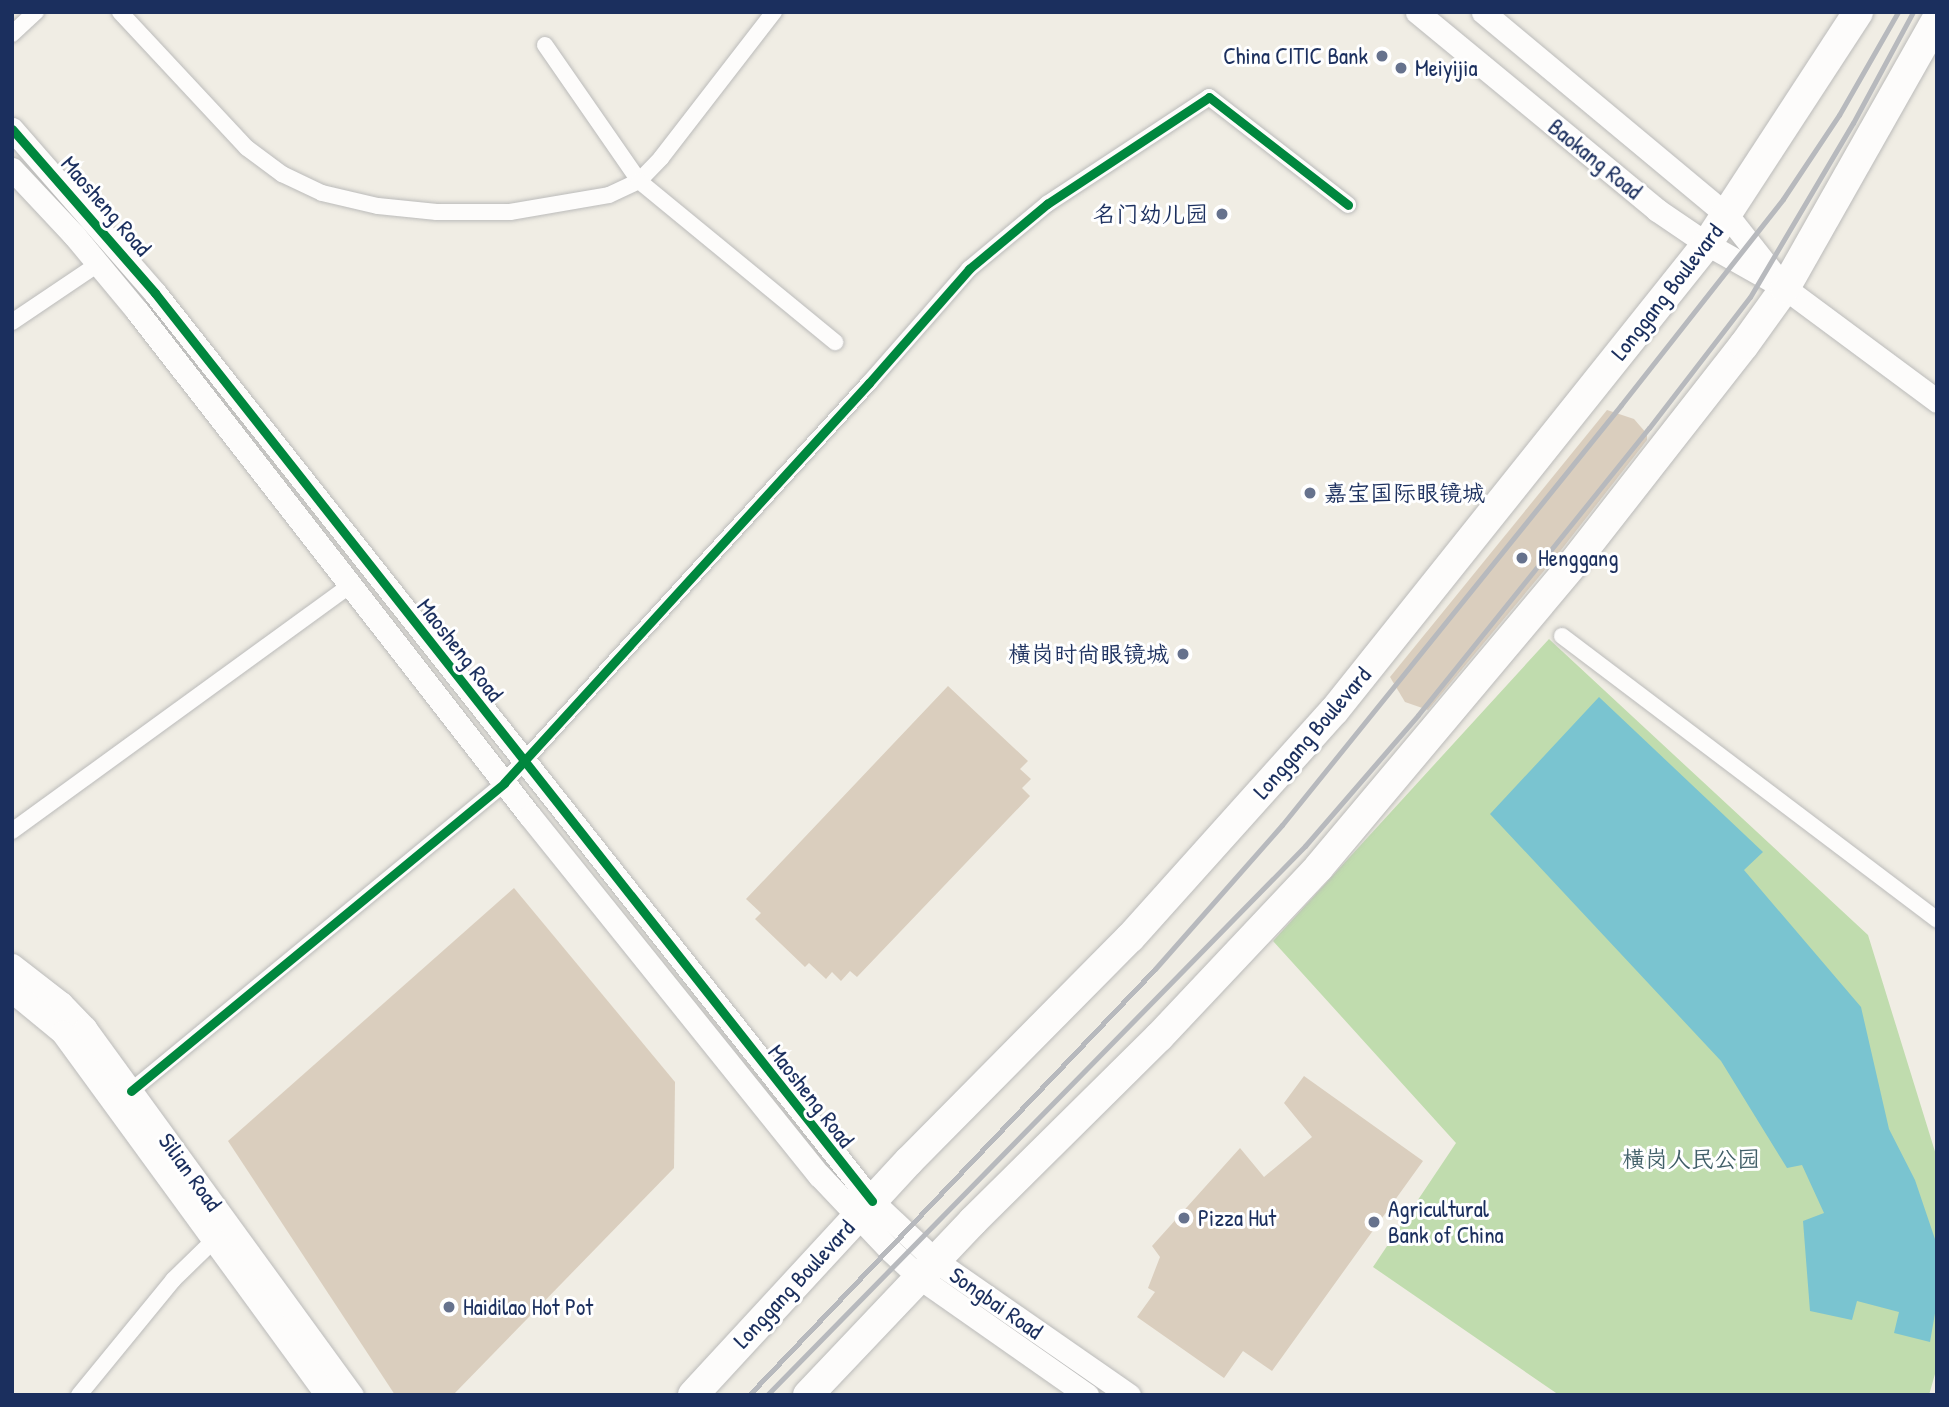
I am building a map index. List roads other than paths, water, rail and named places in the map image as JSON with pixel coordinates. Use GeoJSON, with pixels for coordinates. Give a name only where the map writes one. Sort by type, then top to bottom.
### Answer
{"type":"FeatureCollection","features":[{"type":"Feature","properties":{"kind":"highway","name":"Longgang Boulevard"},"geometry":{"type":"LineString","coordinates":[[693,1395],[864,1209],[1130,938],[1334,711],[1707,244],[1858,12]]}},
{"type":"Feature","properties":{"kind":"highway"},"geometry":{"type":"LineString","coordinates":[[808,1395],[928,1269],[1158,1037],[1319,867],[1572,565],[1744,345],[1785,288],[1937,19]]}},
{"type":"Feature","properties":{"kind":"street"},"geometry":{"type":"LineString","coordinates":[[12,34],[36,12]]}},
{"type":"Feature","properties":{"kind":"street"},"geometry":{"type":"LineString","coordinates":[[120,12],[247,148],[282,174],[323,193],[378,206],[437,212],[510,212],[609,194],[639,181],[661,158],[774,12]]}},
{"type":"Feature","properties":{"kind":"street","name":"Baokang Road"},"geometry":{"type":"LineString","coordinates":[[1417,12],[1657,210],[1707,244],[1785,288],[1937,401]]}},
{"type":"Feature","properties":{"kind":"street","name":"Baokang Road"},"geometry":{"type":"LineString","coordinates":[[1483,12],[1727,215],[1785,288]]}},
{"type":"Feature","properties":{"kind":"street"},"geometry":{"type":"LineString","coordinates":[[545,45],[639,181],[835,342]]}},
{"type":"Feature","properties":{"kind":"street"},"geometry":{"type":"LineString","coordinates":[[131,1091],[504,783],[869,383],[969,269],[1047,204],[1209,97],[1348,205]]}},
{"type":"Feature","properties":{"kind":"street","name":"Maosheng Road"},"geometry":{"type":"LineString","coordinates":[[12,129],[155,293],[524,762],[864,1209]]}},
{"type":"Feature","properties":{"kind":"street","name":"Maosheng Road"},"geometry":{"type":"LineString","coordinates":[[12,169],[98,264],[504,783],[819,1175],[864,1209]]}},
{"type":"Feature","properties":{"kind":"street"},"geometry":{"type":"LineString","coordinates":[[12,322],[98,264]]}},
{"type":"Feature","properties":{"kind":"street"},"geometry":{"type":"LineString","coordinates":[[12,831],[350,585]]}},
{"type":"Feature","properties":{"kind":"street"},"geometry":{"type":"LineString","coordinates":[[1562,636],[1937,920]]}},
{"type":"Feature","properties":{"kind":"street","name":"Silian Road"},"geometry":{"type":"LineString","coordinates":[[12,965],[61,1003],[85,1028],[352,1395]]}},
{"type":"Feature","properties":{"kind":"street","name":"Silian Road"},"geometry":{"type":"LineString","coordinates":[[12,991],[62,1032],[327,1395]]}},
{"type":"Feature","properties":{"kind":"street","name":"Songbai Road"},"geometry":{"type":"LineString","coordinates":[[864,1209],[928,1269],[1087,1395]]}},
{"type":"Feature","properties":{"kind":"street"},"geometry":{"type":"LineString","coordinates":[[79,1395],[173,1280],[214,1240]]}},
{"type":"Feature","properties":{"kind":"street","name":"Songbai Road"},"geometry":{"type":"LineString","coordinates":[[928,1269],[1129,1395]]}},
{"type":"Feature","properties":{"kind":"water"},"geometry":{"type":"Polygon","coordinates":[[[1599,697],[1763,852],[1744,870],[1861,1007],[1889,1129],[1915,1180],[1937,1245],[1937,1302],[1930,1342],[1894,1333],[1899,1312],[1857,1301],[1852,1320],[1810,1311],[1803,1221],[1824,1213],[1802,1165],[1787,1168],[1721,1061],[1490,814],[1599,697]]]}},
{"type":"Feature","properties":{"kind":"railway"},"geometry":{"type":"LineString","coordinates":[[749,1395],[1155,969],[1282,825],[1621,405],[1783,199],[1839,115],[1898,12]]}},
{"type":"Feature","properties":{"kind":"railway"},"geometry":{"type":"LineString","coordinates":[[767,1395],[1305,846],[1418,715],[1649,428],[1750,297],[1853,123],[1913,12]]}},
{"type":"Feature","properties":{"kind":"place","name":"China CITIC Bank"},"geometry":{"type":"Point","coordinates":[1382,56]}},
{"type":"Feature","properties":{"kind":"place","name":"Meiyijia"},"geometry":{"type":"Point","coordinates":[1401,68]}},
{"type":"Feature","properties":{"kind":"place","name":"名门幼儿园"},"geometry":{"type":"Point","coordinates":[1222,214]}},
{"type":"Feature","properties":{"kind":"place","name":"嘉宝国际眼镜城"},"geometry":{"type":"Point","coordinates":[1310,493]}},
{"type":"Feature","properties":{"kind":"place","name":"Henggang"},"geometry":{"type":"Point","coordinates":[1522,558]}},
{"type":"Feature","properties":{"kind":"place","name":"横岗时尚眼镜城"},"geometry":{"type":"Point","coordinates":[1183,654]}},
{"type":"Feature","properties":{"kind":"place","name":"Pizza Hut"},"geometry":{"type":"Point","coordinates":[1184,1218]}},
{"type":"Feature","properties":{"kind":"place","name":"Agricultural Bank of China"},"geometry":{"type":"Point","coordinates":[1374,1222]}},
{"type":"Feature","properties":{"kind":"place","name":"Haidilao Hot Pot"},"geometry":{"type":"Point","coordinates":[449,1307]}},
{"type":"Feature","properties":{"kind":"park label","name":"横岗人民公园"},"geometry":{"type":"Point","coordinates":[1691,1159]}}]}
